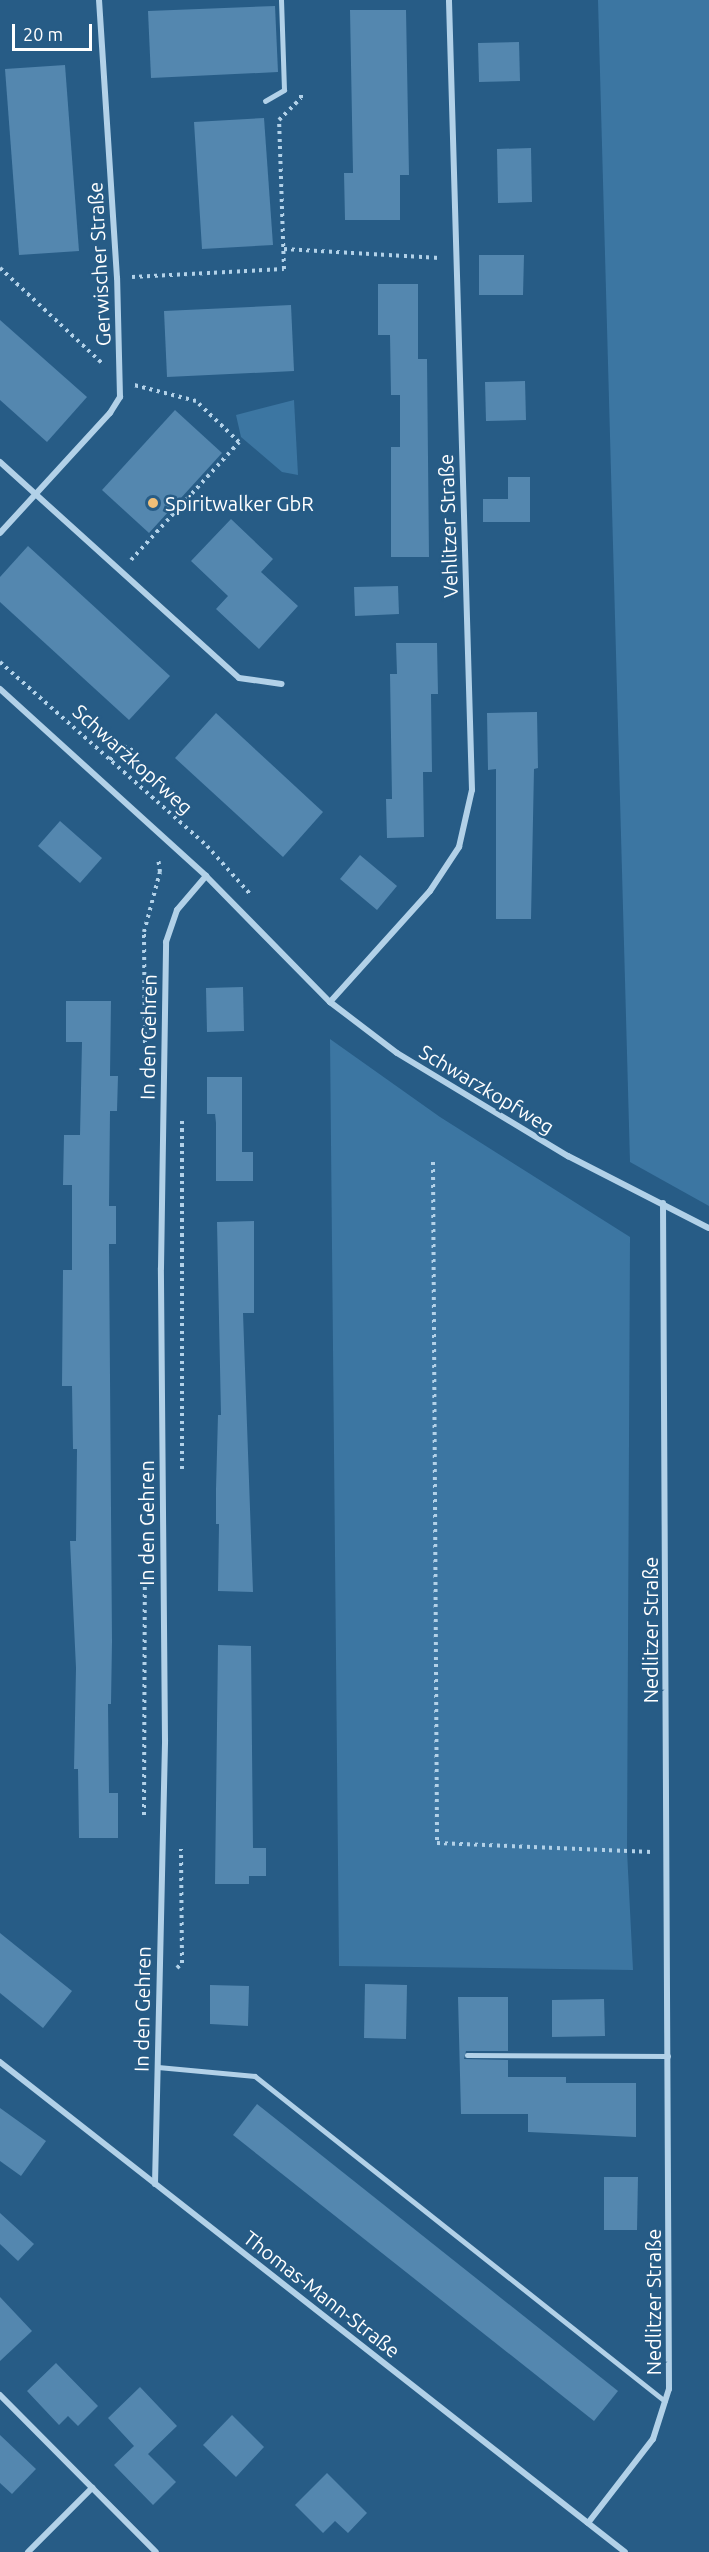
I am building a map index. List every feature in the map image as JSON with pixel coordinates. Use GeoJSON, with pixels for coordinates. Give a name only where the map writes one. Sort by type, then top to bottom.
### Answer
{"type":"FeatureCollection","features":[{"type":"Feature","properties":{"kind":"street","name":"Gerwischer Straße"},"geometry":{"type":"LineString","coordinates":[[0,533],[110,413],[120,397],[117,278],[99,0]]}},
{"type":"Feature","properties":{"kind":"street","name":"Vehlitzer Straße"},"geometry":{"type":"LineString","coordinates":[[330,1002],[430,891],[459,847],[472,790],[449,0]]}},
{"type":"Feature","properties":{"kind":"street"},"geometry":{"type":"LineString","coordinates":[[0,462],[239,678],[282,684]]}},
{"type":"Feature","properties":{"kind":"street","name":"Schwarzkopfweg"},"geometry":{"type":"LineString","coordinates":[[0,689],[207,876],[330,1002],[397,1053],[456,1092],[568,1156],[707,1227]]}},
{"type":"Feature","properties":{"kind":"street","name":"In den Gehren"},"geometry":{"type":"LineString","coordinates":[[155,2184],[165,1740],[161,1268],[166,942],[177,910],[207,876]]}},
{"type":"Feature","properties":{"kind":"street","name":"Nedlitzer Straße"},"geometry":{"type":"LineString","coordinates":[[588,2523],[653,2439],[669,2389],[663,1203]]}},
{"type":"Feature","properties":{"kind":"street","name":"Thomas-Mann-Straße"},"geometry":{"type":"LineString","coordinates":[[0,2062],[625,2552]]}},
{"type":"Feature","properties":{"kind":"street"},"geometry":{"type":"LineString","coordinates":[[0,2395],[156,2552]]}},
{"type":"Feature","properties":{"kind":"street"},"geometry":{"type":"LineString","coordinates":[[28,2552],[92,2488]]}},
{"type":"Feature","properties":{"kind":"lane"},"geometry":{"type":"LineString","coordinates":[[265,101],[284,90],[280,0]]}},
{"type":"Feature","properties":{"kind":"lane"},"geometry":{"type":"LineString","coordinates":[[707,1227],[709,1218]]}},
{"type":"Feature","properties":{"kind":"lane"},"geometry":{"type":"LineString","coordinates":[[468,2055],[668,2056]]}},
{"type":"Feature","properties":{"kind":"lane"},"geometry":{"type":"LineString","coordinates":[[158,2067],[255,2076],[665,2402]]}},
{"type":"Feature","properties":{"kind":"path"},"geometry":{"type":"LineString","coordinates":[[117,278],[284,269],[279,120]]}},
{"type":"Feature","properties":{"kind":"path"},"geometry":{"type":"LineString","coordinates":[[284,249],[456,259]]}},
{"type":"Feature","properties":{"kind":"path"},"geometry":{"type":"LineString","coordinates":[[0,268],[121,381],[196,401],[239,442],[121,572]]}},
{"type":"Feature","properties":{"kind":"path","name":"Schwarzkopfweg"},"geometry":{"type":"LineString","coordinates":[[0,662],[207,846],[258,904]]}},
{"type":"Feature","properties":{"kind":"path"},"geometry":{"type":"LineString","coordinates":[[110,760],[123,746],[134,751]]}},
{"type":"Feature","properties":{"kind":"path","name":"In den Gehren"},"geometry":{"type":"LineString","coordinates":[[146,967],[144,932],[160,872],[158,858]]}},
{"type":"Feature","properties":{"kind":"path"},"geometry":{"type":"LineString","coordinates":[[433,1162],[437,1844],[668,1852]]}},
{"type":"Feature","properties":{"kind":"shaded area"},"geometry":{"type":"Polygon","coordinates":[[[598,0],[709,0],[709,1206],[630,1162],[598,0]]]}},
{"type":"Feature","properties":{"kind":"shaded area"},"geometry":{"type":"Polygon","coordinates":[[[294,400],[298,475],[282,472],[241,437],[236,415],[294,400]]]}},
{"type":"Feature","properties":{"kind":"shaded area"},"geometry":{"type":"Polygon","coordinates":[[[330,1039],[440,1117],[630,1237],[627,1851],[633,1970],[339,1966],[330,1039]]]}},
{"type":"Feature","properties":{"kind":"building"},"geometry":{"type":"Polygon","coordinates":[[[275,6],[278,72],[151,78],[148,11],[275,6]]]}},
{"type":"Feature","properties":{"kind":"building"},"geometry":{"type":"Polygon","coordinates":[[[350,10],[406,10],[409,175],[400,175],[400,220],[345,220],[344,173],[353,173],[350,10]]]}},
{"type":"Feature","properties":{"kind":"building"},"geometry":{"type":"Polygon","coordinates":[[[519,42],[520,81],[479,82],[478,43],[519,42]]]}},
{"type":"Feature","properties":{"kind":"building"},"geometry":{"type":"Polygon","coordinates":[[[65,65],[79,251],[19,255],[5,69],[65,65]]]}},
{"type":"Feature","properties":{"kind":"building"},"geometry":{"type":"Polygon","coordinates":[[[264,118],[273,245],[202,249],[194,122],[264,118]]]}},
{"type":"Feature","properties":{"kind":"building"},"geometry":{"type":"Polygon","coordinates":[[[531,148],[532,202],[498,203],[497,149],[531,148]]]}},
{"type":"Feature","properties":{"kind":"building"},"geometry":{"type":"Polygon","coordinates":[[[479,255],[524,255],[523,295],[479,295],[479,255]]]}},
{"type":"Feature","properties":{"kind":"building"},"geometry":{"type":"Polygon","coordinates":[[[378,284],[418,284],[418,359],[427,359],[429,557],[391,557],[391,447],[400,447],[400,395],[391,395],[390,335],[378,335],[378,284]]]}},
{"type":"Feature","properties":{"kind":"building"},"geometry":{"type":"Polygon","coordinates":[[[291,305],[294,371],[167,377],[164,311],[291,305]]]}},
{"type":"Feature","properties":{"kind":"building"},"geometry":{"type":"Polygon","coordinates":[[[0,320],[87,397],[47,442],[0,400],[0,320]]]}},
{"type":"Feature","properties":{"kind":"building"},"geometry":{"type":"Polygon","coordinates":[[[525,381],[526,420],[486,421],[485,382],[525,381]]]}},
{"type":"Feature","properties":{"kind":"building"},"geometry":{"type":"Polygon","coordinates":[[[175,410],[222,453],[149,533],[102,490],[175,410]]]}},
{"type":"Feature","properties":{"kind":"building"},"geometry":{"type":"Polygon","coordinates":[[[508,477],[530,477],[530,522],[483,522],[483,499],[508,499],[508,477]]]}},
{"type":"Feature","properties":{"kind":"building"},"geometry":{"type":"Polygon","coordinates":[[[231,519],[273,559],[261,572],[298,606],[259,649],[216,609],[228,596],[191,561],[231,519]]]}},
{"type":"Feature","properties":{"kind":"building"},"geometry":{"type":"Polygon","coordinates":[[[28,546],[170,676],[129,720],[0,602],[0,577],[28,546]]]}},
{"type":"Feature","properties":{"kind":"building"},"geometry":{"type":"Polygon","coordinates":[[[398,586],[399,614],[355,616],[354,587],[398,586]]]}},
{"type":"Feature","properties":{"kind":"building"},"geometry":{"type":"Polygon","coordinates":[[[396,643],[437,643],[438,694],[431,694],[432,772],[423,772],[424,837],[387,838],[386,799],[392,799],[390,674],[397,674],[396,643]]]}},
{"type":"Feature","properties":{"kind":"building"},"geometry":{"type":"Polygon","coordinates":[[[537,712],[538,768],[534,769],[531,919],[496,919],[496,769],[488,770],[487,713],[537,712]]]}},
{"type":"Feature","properties":{"kind":"building"},"geometry":{"type":"Polygon","coordinates":[[[216,713],[323,812],[283,857],[175,758],[216,713]]]}},
{"type":"Feature","properties":{"kind":"building"},"geometry":{"type":"Polygon","coordinates":[[[60,821],[102,858],[80,883],[38,846],[60,821]]]}},
{"type":"Feature","properties":{"kind":"building"},"geometry":{"type":"Polygon","coordinates":[[[360,855],[397,886],[377,910],[340,879],[360,855]]]}},
{"type":"Feature","properties":{"kind":"building"},"geometry":{"type":"Polygon","coordinates":[[[243,987],[244,1031],[207,1032],[206,988],[243,987]]]}},
{"type":"Feature","properties":{"kind":"building"},"geometry":{"type":"Polygon","coordinates":[[[66,1001],[111,1001],[110,1076],[118,1076],[117,1111],[110,1111],[109,1206],[116,1206],[116,1244],[109,1244],[112,1641],[111,1704],[108,1704],[109,1793],[118,1793],[118,1838],[79,1838],[78,1769],[74,1769],[76,1668],[70,1541],[76,1541],[77,1449],[73,1449],[72,1386],[62,1386],[63,1270],[72,1270],[72,1185],[63,1185],[64,1135],[80,1135],[82,1042],[66,1042],[66,1001]]]}},
{"type":"Feature","properties":{"kind":"building"},"geometry":{"type":"Polygon","coordinates":[[[207,1077],[242,1077],[242,1152],[253,1152],[253,1181],[216,1181],[216,1123],[215,1114],[207,1114],[207,1077]]]}},
{"type":"Feature","properties":{"kind":"building"},"geometry":{"type":"Polygon","coordinates":[[[254,1221],[254,1313],[243,1313],[253,1592],[218,1591],[219,1524],[216,1524],[216,1489],[218,1415],[221,1415],[217,1222],[254,1221]]]}},
{"type":"Feature","properties":{"kind":"building"},"geometry":{"type":"Polygon","coordinates":[[[218,1645],[251,1646],[253,1848],[266,1848],[266,1876],[249,1876],[249,1884],[215,1884],[218,1645]]]}},
{"type":"Feature","properties":{"kind":"building"},"geometry":{"type":"Polygon","coordinates":[[[0,1933],[72,1991],[43,2028],[0,1993],[0,1933]]]}},
{"type":"Feature","properties":{"kind":"building"},"geometry":{"type":"Polygon","coordinates":[[[365,1984],[407,1985],[406,2039],[364,2038],[365,1984]]]}},
{"type":"Feature","properties":{"kind":"building"},"geometry":{"type":"Polygon","coordinates":[[[210,1985],[249,1986],[248,2026],[210,2024],[210,1985]]]}},
{"type":"Feature","properties":{"kind":"building"},"geometry":{"type":"Polygon","coordinates":[[[458,1997],[508,1997],[508,2051],[466,2051],[464,2059],[508,2060],[508,2077],[566,2077],[566,2083],[636,2083],[636,2137],[528,2132],[528,2114],[461,2114],[458,1997]]]}},
{"type":"Feature","properties":{"kind":"building"},"geometry":{"type":"Polygon","coordinates":[[[604,1999],[605,2036],[552,2037],[552,2000],[604,1999]]]}},
{"type":"Feature","properties":{"kind":"building"},"geometry":{"type":"Polygon","coordinates":[[[257,2104],[618,2391],[594,2421],[233,2135],[257,2104]]]}},
{"type":"Feature","properties":{"kind":"building"},"geometry":{"type":"Polygon","coordinates":[[[0,2108],[46,2141],[21,2176],[0,2161],[0,2108]]]}},
{"type":"Feature","properties":{"kind":"building"},"geometry":{"type":"Polygon","coordinates":[[[604,2177],[638,2177],[637,2230],[604,2230],[604,2177]]]}},
{"type":"Feature","properties":{"kind":"building"},"geometry":{"type":"Polygon","coordinates":[[[0,2213],[34,2244],[18,2261],[0,2244],[0,2213]]]}},
{"type":"Feature","properties":{"kind":"building"},"geometry":{"type":"Polygon","coordinates":[[[0,2297],[32,2331],[0,2361],[0,2297]]]}},
{"type":"Feature","properties":{"kind":"building"},"geometry":{"type":"Polygon","coordinates":[[[56,2363],[98,2406],[78,2426],[68,2416],[59,2425],[27,2391],[56,2363]]]}},
{"type":"Feature","properties":{"kind":"building"},"geometry":{"type":"Polygon","coordinates":[[[140,2387],[177,2426],[148,2454],[176,2482],[153,2505],[114,2465],[134,2446],[108,2418],[140,2387]]]}},
{"type":"Feature","properties":{"kind":"building"},"geometry":{"type":"Polygon","coordinates":[[[232,2415],[264,2447],[236,2477],[203,2445],[232,2415]]]}},
{"type":"Feature","properties":{"kind":"building"},"geometry":{"type":"Polygon","coordinates":[[[0,2435],[36,2469],[12,2494],[0,2483],[0,2435]]]}},
{"type":"Feature","properties":{"kind":"building"},"geometry":{"type":"Polygon","coordinates":[[[327,2473],[367,2513],[348,2533],[335,2521],[323,2533],[295,2505],[327,2473]]]}},
{"type":"Feature","properties":{"kind":"place","name":"Spiritwalker GbR"},"geometry":{"type":"Point","coordinates":[153,503]}}]}
